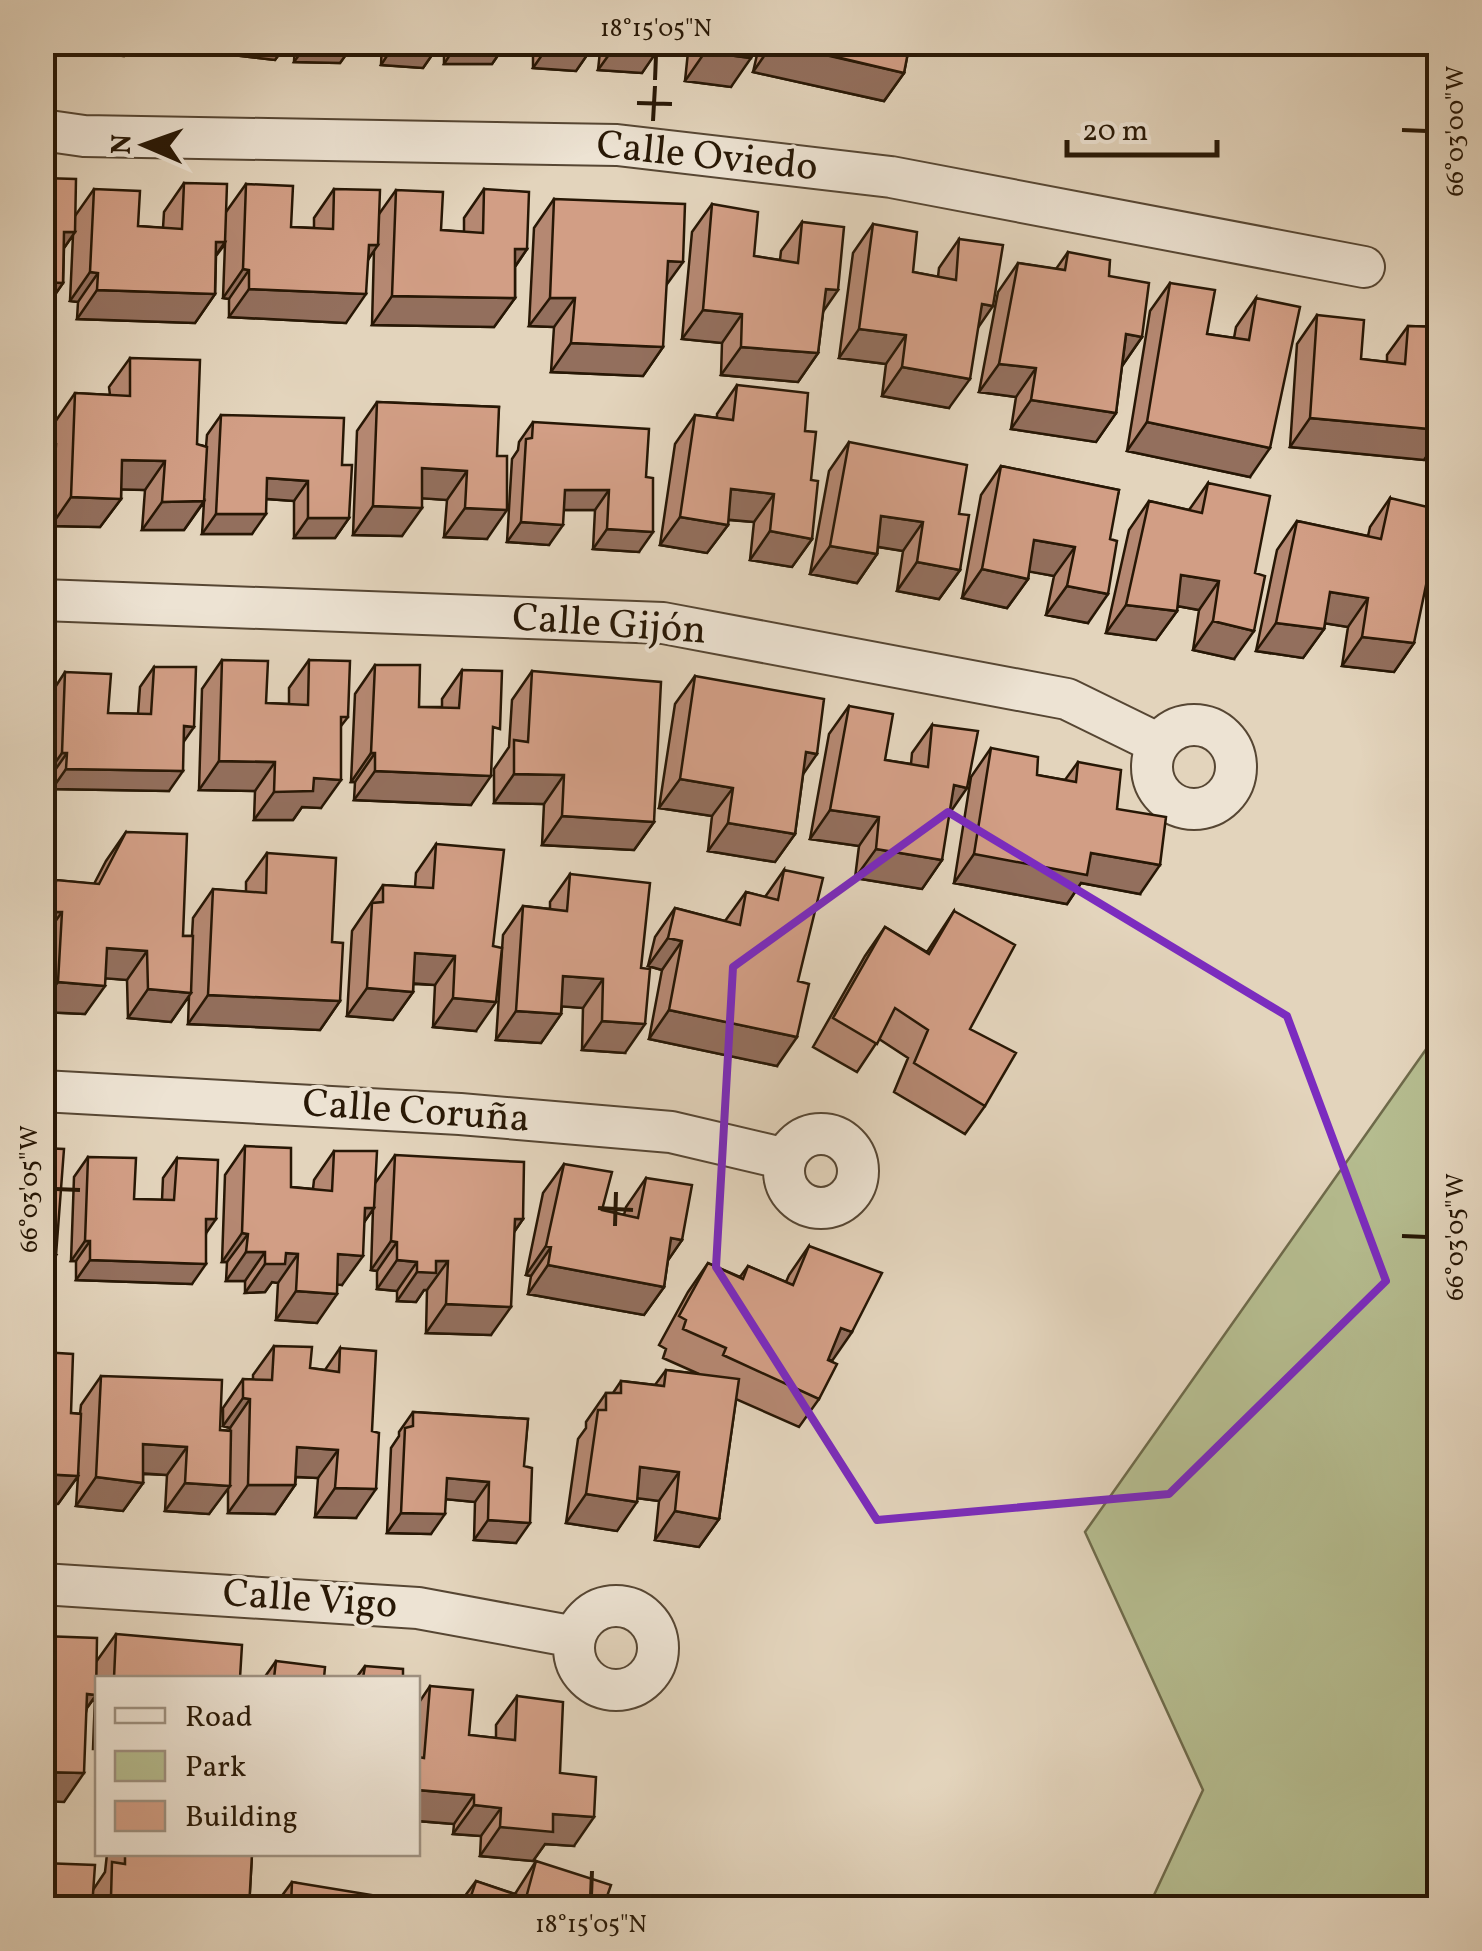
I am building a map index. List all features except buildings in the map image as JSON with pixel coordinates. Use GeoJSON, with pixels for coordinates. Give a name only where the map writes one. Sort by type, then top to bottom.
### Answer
{"type":"FeatureCollection","features":[{"type":"Feature","properties":{"kind":"street","name":"Calle Oviedo"},"geometry":{"type":"LineString","coordinates":[[42,130],[84,136],[617,145],[891,177],[1364,267]]}},
{"type":"Feature","properties":{"kind":"street","name":"Calle Gijón"},"geometry":{"type":"LineString","coordinates":[[42,600],[662,623],[1067,699],[1159,744]]}},
{"type":"Feature","properties":{"kind":"street","name":"Calle Coruña"},"geometry":{"type":"LineString","coordinates":[[42,1091],[460,1114],[672,1132],[786,1159]]}},
{"type":"Feature","properties":{"kind":"street","name":"Calle Vigo"},"geometry":{"type":"LineString","coordinates":[[42,1584],[418,1608],[574,1637]]}},
{"type":"Feature","properties":{"kind":"highlighted area"},"geometry":{"type":"Polygon","coordinates":[[[948,812],[1287,1016],[1386,1281],[1169,1494],[877,1520],[716,1267],[733,967],[948,812]]]}},
{"type":"Feature","properties":{"kind":"green space"},"geometry":{"type":"Polygon","coordinates":[[[1439,1031],[1439,1908],[1148,1908],[1203,1790],[1085,1532],[1439,1031]]]}}]}
